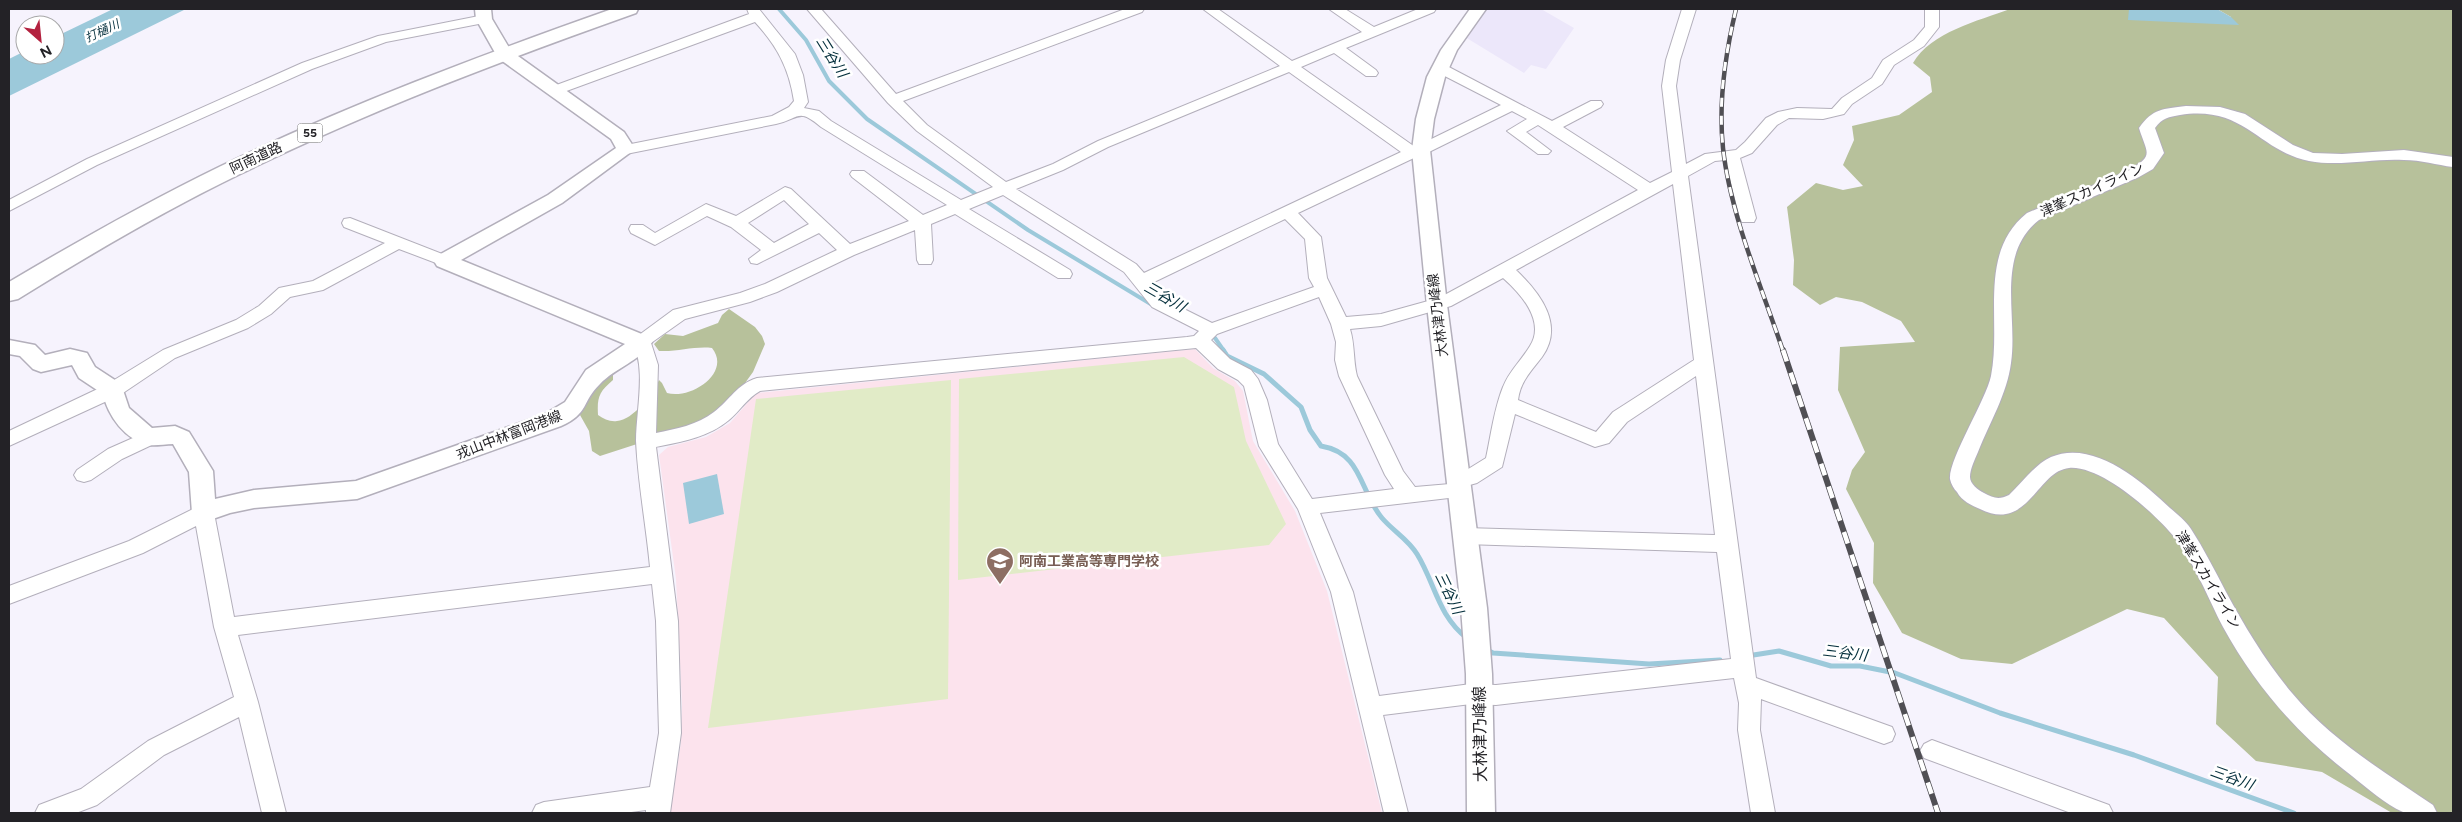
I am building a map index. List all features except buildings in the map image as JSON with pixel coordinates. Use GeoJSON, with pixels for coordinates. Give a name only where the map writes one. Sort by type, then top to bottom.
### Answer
{"type":"FeatureCollection","features":[{"type":"Feature","properties":{"kind":"highway","name":"阿南道路"},"geometry":{"type":"LineString","coordinates":[[9,294],[148,212],[230,170],[324,126],[601,9]]}},
{"type":"Feature","properties":{"kind":"highway","name":"阿南道路"},"geometry":{"type":"LineString","coordinates":[[9,278],[128,210],[215,166],[315,120],[501,50],[628,9]]}},
{"type":"Feature","properties":{"kind":"main road","name":"大林津乃峰線"},"geometry":{"type":"LineString","coordinates":[[1478,9],[1463,28],[1440,68],[1430,98],[1419,151],[1477,644],[1481,813]]}},
{"type":"Feature","properties":{"kind":"main road"},"geometry":{"type":"LineString","coordinates":[[444,261],[547,203],[626,149],[618,136],[501,50],[483,14]]}},
{"type":"Feature","properties":{"kind":"main road"},"geometry":{"type":"LineString","coordinates":[[444,261],[641,342]]}},
{"type":"Feature","properties":{"kind":"main road","name":"戎山中林富岡港線"},"geometry":{"type":"LineString","coordinates":[[204,514],[227,504],[254,499],[340,492],[363,488],[553,420],[566,414],[574,407],[584,386],[592,377],[625,356],[641,342]]}},
{"type":"Feature","properties":{"kind":"main road"},"geometry":{"type":"LineString","coordinates":[[9,347],[27,350],[41,364],[70,357],[79,358],[87,372],[113,390],[117,407],[121,414],[151,437],[175,435],[181,438],[201,471],[204,514]]}},
{"type":"Feature","properties":{"kind":"street"},"geometry":{"type":"LineString","coordinates":[[814,9],[893,100],[922,128],[1026,204],[1130,268],[1158,304],[1206,335]]}},
{"type":"Feature","properties":{"kind":"street"},"geometry":{"type":"LineString","coordinates":[[893,100],[1135,9]]}},
{"type":"Feature","properties":{"kind":"street"},"geometry":{"type":"LineString","coordinates":[[1210,9],[1290,67],[1419,151]]}},
{"type":"Feature","properties":{"kind":"street"},"geometry":{"type":"LineString","coordinates":[[1336,9],[1372,32]]}},
{"type":"Feature","properties":{"kind":"street"},"geometry":{"type":"LineString","coordinates":[[544,813],[659,805],[670,733],[667,621],[646,442],[649,365],[645,348],[641,342],[679,314],[744,298],[848,252],[1058,167],[1103,144],[1429,9]]}},
{"type":"Feature","properties":{"kind":"street"},"geometry":{"type":"LineString","coordinates":[[1689,9],[1668,82],[1668,99],[1672,112],[1743,666],[1750,703],[1748,730],[1763,813]]}},
{"type":"Feature","properties":{"kind":"street"},"geometry":{"type":"LineString","coordinates":[[1340,324],[1381,320],[1437,305],[1505,270],[1710,157],[1741,153],[1762,130],[1777,118],[1789,113],[1827,114],[1842,110],[1845,102],[1875,84],[1886,70],[1888,63],[1919,43],[1932,27],[1932,9]]}},
{"type":"Feature","properties":{"kind":"street"},"geometry":{"type":"LineString","coordinates":[[556,90],[755,11],[782,44],[794,64],[801,102],[794,110],[776,120],[626,149]]}},
{"type":"Feature","properties":{"kind":"street"},"geometry":{"type":"LineString","coordinates":[[9,206],[92,162],[226,100],[315,63],[382,39],[483,14]]}},
{"type":"Feature","properties":{"kind":"street"},"geometry":{"type":"LineString","coordinates":[[1336,48],[1372,73]]}},
{"type":"Feature","properties":{"kind":"street"},"geometry":{"type":"LineString","coordinates":[[1440,68],[1552,127],[1650,190]]}},
{"type":"Feature","properties":{"kind":"street"},"geometry":{"type":"LineString","coordinates":[[1552,127],[1596,104]]}},
{"type":"Feature","properties":{"kind":"street"},"geometry":{"type":"LineString","coordinates":[[1142,281],[1513,105]]}},
{"type":"Feature","properties":{"kind":"street"},"geometry":{"type":"LineString","coordinates":[[794,110],[814,114],[831,127],[963,207],[1064,274]]}},
{"type":"Feature","properties":{"kind":"street","name":"津峯スカイライン"},"geometry":{"type":"LineString","coordinates":[[2424,813],[2351,762],[2300,719],[2268,681],[2183,534],[2165,515],[2135,490],[2102,469],[2085,462],[2068,460],[2050,466],[2020,499],[2009,505],[1998,506],[1982,502],[1972,495],[1961,484],[1960,476],[2000,378],[2005,335],[2003,263],[2008,246],[2022,225],[2039,213],[2123,178],[2150,163],[2155,157],[2156,150],[2148,128],[2154,118],[2161,114],[2179,111],[2225,111],[2246,120],[2288,148],[2311,157],[2342,159],[2404,155],[2453,162]]}},
{"type":"Feature","properties":{"kind":"street"},"geometry":{"type":"LineString","coordinates":[[1538,119],[1515,131],[1543,151]]}},
{"type":"Feature","properties":{"kind":"street"},"geometry":{"type":"LineString","coordinates":[[1731,155],[1748,218]]}},
{"type":"Feature","properties":{"kind":"street"},"geometry":{"type":"LineString","coordinates":[[858,174],[923,223]]}},
{"type":"Feature","properties":{"kind":"street"},"geometry":{"type":"LineString","coordinates":[[737,223],[784,192],[848,252]]}},
{"type":"Feature","properties":{"kind":"street"},"geometry":{"type":"LineString","coordinates":[[637,229],[655,240],[706,209],[737,223],[773,250]]}},
{"type":"Feature","properties":{"kind":"street"},"geometry":{"type":"LineString","coordinates":[[1288,213],[1313,237],[1318,278],[1322,290],[1340,324],[1345,342],[1344,360],[1348,376],[1395,475],[1409,494]]}},
{"type":"Feature","properties":{"kind":"street"},"geometry":{"type":"LineString","coordinates":[[350,223],[444,261]]}},
{"type":"Feature","properties":{"kind":"street"},"geometry":{"type":"LineString","coordinates":[[923,223],[924,260]]}},
{"type":"Feature","properties":{"kind":"street"},"geometry":{"type":"LineString","coordinates":[[757,259],[820,225]]}},
{"type":"Feature","properties":{"kind":"street"},"geometry":{"type":"LineString","coordinates":[[9,439],[113,390],[169,354],[242,324],[265,310],[285,292],[317,286],[398,243]]}},
{"type":"Feature","properties":{"kind":"street"},"geometry":{"type":"LineString","coordinates":[[1307,507],[1459,486],[1495,462],[1508,404],[1509,391],[1541,344],[1542,331],[1537,306],[1526,288],[1505,270]]}},
{"type":"Feature","properties":{"kind":"street"},"geometry":{"type":"LineString","coordinates":[[646,442],[698,430],[712,423],[746,389],[757,385],[1206,335],[1322,290]]}},
{"type":"Feature","properties":{"kind":"street"},"geometry":{"type":"LineString","coordinates":[[1206,335],[1205,344],[1226,366],[1247,376],[1252,384],[1264,436],[1307,507],[1342,592],[1396,813]]}},
{"type":"Feature","properties":{"kind":"street"},"geometry":{"type":"LineString","coordinates":[[1508,404],[1595,440],[1602,438],[1620,417],[1704,362]]}},
{"type":"Feature","properties":{"kind":"street"},"geometry":{"type":"LineString","coordinates":[[84,475],[115,454],[151,437]]}},
{"type":"Feature","properties":{"kind":"street"},"geometry":{"type":"LineString","coordinates":[[9,595],[136,547],[204,514],[225,627],[247,702],[274,813]]}},
{"type":"Feature","properties":{"kind":"street"},"geometry":{"type":"LineString","coordinates":[[1465,536],[1727,544]]}},
{"type":"Feature","properties":{"kind":"street"},"geometry":{"type":"LineString","coordinates":[[225,627],[570,587],[662,574]]}},
{"type":"Feature","properties":{"kind":"street"},"geometry":{"type":"LineString","coordinates":[[1370,707],[1479,695],[1496,695],[1743,666],[1884,734]]}},
{"type":"Feature","properties":{"kind":"street"},"geometry":{"type":"LineString","coordinates":[[47,813],[89,797],[156,748],[247,702]]}},
{"type":"Feature","properties":{"kind":"street"},"geometry":{"type":"LineString","coordinates":[[1932,751],[2101,813]]}},
{"type":"Feature","properties":{"kind":"shaded area"},"geometry":{"type":"Polygon","coordinates":[[[1487,9],[1541,9],[1574,28],[1546,69],[1531,65],[1524,73],[1465,37],[1487,9]]]}},
{"type":"Feature","properties":{"kind":"shaded area","name":"阿南工業高等専門学校"},"geometry":{"type":"Polygon","coordinates":[[[1195,349],[1213,368],[1235,381],[1243,391],[1253,441],[1295,511],[1327,591],[1382,813],[670,813],[681,742],[682,705],[676,579],[659,455],[668,447],[706,437],[730,423],[756,393],[1195,349]]]}},
{"type":"Feature","properties":{"kind":"green space"},"geometry":{"type":"Polygon","coordinates":[[[2010,9],[2129,9],[2129,20],[2231,17],[2217,9],[2453,9],[2453,813],[2392,813],[2322,772],[2256,761],[2216,724],[2218,677],[2164,618],[2127,609],[2012,664],[1961,659],[1902,633],[1873,583],[1874,543],[1846,489],[1852,470],[1865,452],[1838,390],[1840,347],[1915,342],[1901,321],[1862,302],[1836,297],[1820,305],[1793,285],[1794,260],[1787,207],[1816,183],[1843,190],[1863,186],[1843,165],[1854,140],[1852,126],[1899,115],[1932,92],[1930,77],[1913,63],[1921,52],[1943,35],[2010,9]]]}},
{"type":"Feature","properties":{"kind":"green space"},"geometry":{"type":"Polygon","coordinates":[[[729,309],[755,327],[765,344],[753,372],[740,390],[708,421],[600,456],[592,451],[589,431],[580,415],[583,404],[605,374],[613,373],[613,380],[600,395],[598,415],[612,421],[623,420],[636,411],[647,399],[659,380],[667,393],[676,394],[697,388],[713,375],[717,367],[717,357],[712,348],[659,351],[654,344],[665,334],[683,336],[718,323],[722,315],[729,309]]]}},
{"type":"Feature","properties":{"kind":"green space"},"geometry":{"type":"Polygon","coordinates":[[[1184,357],[1234,387],[1246,441],[1286,524],[1269,545],[958,580],[959,379],[1184,357]]]}},
{"type":"Feature","properties":{"kind":"green space"},"geometry":{"type":"Polygon","coordinates":[[[951,380],[948,699],[708,728],[756,399],[951,380]]]}},
{"type":"Feature","properties":{"kind":"water","name":"打樋川"},"geometry":{"type":"Polygon","coordinates":[[[113,9],[186,9],[9,96],[9,59],[15,56],[15,65],[65,65],[65,32],[113,9]]]}},
{"type":"Feature","properties":{"kind":"water"},"geometry":{"type":"Polygon","coordinates":[[[2129,9],[2217,9],[2231,17],[2239,25],[2128,20],[2129,9]]]}},
{"type":"Feature","properties":{"kind":"water"},"geometry":{"type":"Polygon","coordinates":[[[717,474],[724,514],[689,524],[683,483],[717,474]]]}},
{"type":"Feature","properties":{"kind":"waterway","name":"三谷川"},"geometry":{"type":"LineString","coordinates":[[779,9],[806,40],[829,81],[867,119],[1028,230],[1154,306]]}},
{"type":"Feature","properties":{"kind":"waterway","name":"三谷川"},"geometry":{"type":"LineString","coordinates":[[1209,335],[1215,338],[1224,351]]}},
{"type":"Feature","properties":{"kind":"waterway","name":"三谷川"},"geometry":{"type":"LineString","coordinates":[[1223,350],[1227,356],[1264,374],[1301,407],[1310,430],[1321,446],[1335,450],[1345,456],[1353,465],[1374,507],[1386,523],[1405,539],[1417,554],[1449,620],[1467,638]]}},
{"type":"Feature","properties":{"kind":"waterway","name":"三谷川"},"geometry":{"type":"LineString","coordinates":[[1487,650],[1493,653],[1649,664],[1720,660]]}},
{"type":"Feature","properties":{"kind":"waterway","name":"三谷川"},"geometry":{"type":"LineString","coordinates":[[1747,656],[1779,651],[1831,666],[1860,666],[1895,673],[2000,713],[2134,755],[2294,813]]}},
{"type":"Feature","properties":{"kind":"railway"},"geometry":{"type":"LineString","coordinates":[[1736,9],[1722,95],[1723,148],[1732,199],[1783,351]]}},
{"type":"Feature","properties":{"kind":"railway"},"geometry":{"type":"LineString","coordinates":[[1783,350],[1938,813]]}},
{"type":"Feature","properties":{"kind":"place","name":"阿南工業高等専門学校"},"geometry":{"type":"Point","coordinates":[1000,585]}}]}
